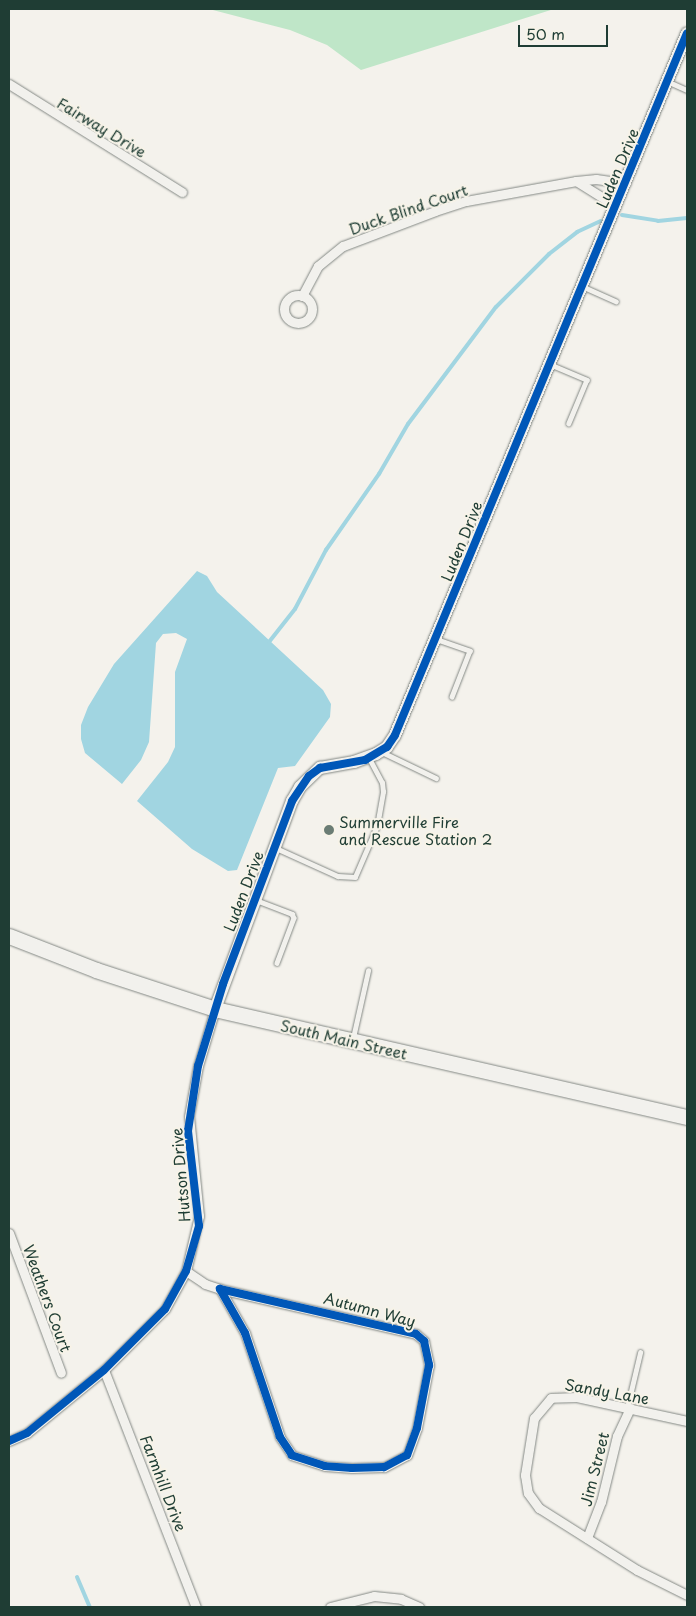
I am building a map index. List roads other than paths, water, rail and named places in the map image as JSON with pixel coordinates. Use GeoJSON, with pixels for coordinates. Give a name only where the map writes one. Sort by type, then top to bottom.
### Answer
{"type":"FeatureCollection","features":[{"type":"Feature","properties":{"kind":"main road","name":"South Main Street"},"geometry":{"type":"LineString","coordinates":[[9,936],[96,970],[214,1009],[353,1042],[687,1116]]}},
{"type":"Feature","properties":{"kind":"street","name":"Luden Drive"},"geometry":{"type":"LineString","coordinates":[[214,1009],[292,802],[309,776],[320,768],[368,758],[381,751],[395,735],[687,34]]}},
{"type":"Feature","properties":{"kind":"street","name":"Fairway Drive"},"geometry":{"type":"LineString","coordinates":[[9,84],[182,192]]}},
{"type":"Feature","properties":{"kind":"street","name":"Duck Blind Court"},"geometry":{"type":"LineString","coordinates":[[302,296],[318,266],[343,246],[466,201],[576,181],[596,179],[626,183]]}},
{"type":"Feature","properties":{"kind":"street"},"geometry":{"type":"LineString","coordinates":[[576,181],[616,206]]}},
{"type":"Feature","properties":{"kind":"street","name":"Hutson Drive"},"geometry":{"type":"LineString","coordinates":[[9,1441],[27,1433],[104,1370],[165,1310],[186,1272],[199,1216],[189,1116],[198,1066],[214,1009]]}},
{"type":"Feature","properties":{"kind":"street","name":"Weathers Court"},"geometry":{"type":"LineString","coordinates":[[9,1233],[61,1373]]}},
{"type":"Feature","properties":{"kind":"street","name":"Autumn Way"},"geometry":{"type":"LineString","coordinates":[[186,1272],[205,1284],[220,1289],[416,1334],[424,1341],[429,1365],[417,1428],[407,1455],[384,1467],[352,1468],[325,1466],[292,1455],[280,1438],[245,1333],[220,1289]]}},
{"type":"Feature","properties":{"kind":"street","name":"Farmhill Drive"},"geometry":{"type":"LineString","coordinates":[[104,1370],[196,1607]]}},
{"type":"Feature","properties":{"kind":"street","name":"Sandy Lane"},"geometry":{"type":"LineString","coordinates":[[687,1422],[629,1408],[559,1396],[544,1402],[534,1418],[526,1456],[528,1494],[539,1508],[587,1538],[687,1594]]}},
{"type":"Feature","properties":{"kind":"street","name":"Jim Street"},"geometry":{"type":"LineString","coordinates":[[587,1538],[601,1502],[616,1436],[629,1408]]}},
{"type":"Feature","properties":{"kind":"street"},"geometry":{"type":"LineString","coordinates":[[330,1607],[374,1596],[401,1599],[419,1607]]}},
{"type":"Feature","properties":{"kind":"lane"},"geometry":{"type":"LineString","coordinates":[[668,82],[687,90]]}},
{"type":"Feature","properties":{"kind":"lane"},"geometry":{"type":"LineString","coordinates":[[583,286],[616,301]]}},
{"type":"Feature","properties":{"kind":"lane"},"geometry":{"type":"LineString","coordinates":[[550,365],[587,380],[569,423]]}},
{"type":"Feature","properties":{"kind":"lane"},"geometry":{"type":"LineString","coordinates":[[435,639],[470,651],[452,697]]}},
{"type":"Feature","properties":{"kind":"lane"},"geometry":{"type":"LineString","coordinates":[[381,751],[436,778]]}},
{"type":"Feature","properties":{"kind":"lane"},"geometry":{"type":"LineString","coordinates":[[274,847],[338,876],[355,877],[377,826],[383,792],[382,783],[368,758]]}},
{"type":"Feature","properties":{"kind":"lane"},"geometry":{"type":"LineString","coordinates":[[254,900],[292,914],[294,918],[277,963]]}},
{"type":"Feature","properties":{"kind":"lane"},"geometry":{"type":"LineString","coordinates":[[353,1042],[368,971]]}},
{"type":"Feature","properties":{"kind":"lane"},"geometry":{"type":"LineString","coordinates":[[629,1408],[640,1353]]}},
{"type":"Feature","properties":{"kind":"water"},"geometry":{"type":"Polygon","coordinates":[[[197,571],[207,576],[217,592],[323,690],[331,704],[330,717],[295,766],[278,768],[237,870],[228,871],[192,849],[137,801],[168,762],[175,747],[175,672],[187,639],[176,633],[163,634],[156,643],[149,742],[141,760],[122,784],[85,753],[81,739],[81,725],[88,707],[114,664],[197,571]]]}},
{"type":"Feature","properties":{"kind":"waterway"},"geometry":{"type":"LineString","coordinates":[[622,215],[658,221],[687,218]]}},
{"type":"Feature","properties":{"kind":"waterway"},"geometry":{"type":"LineString","coordinates":[[269,642],[295,609],[326,550],[379,474],[408,424],[496,307],[549,254],[577,232],[601,221]]}},
{"type":"Feature","properties":{"kind":"waterway"},"geometry":{"type":"LineString","coordinates":[[77,1577],[90,1607]]}},
{"type":"Feature","properties":{"kind":"place","name":"Summerville Fire and Rescue Station 2"},"geometry":{"type":"Point","coordinates":[329,830]}}]}
